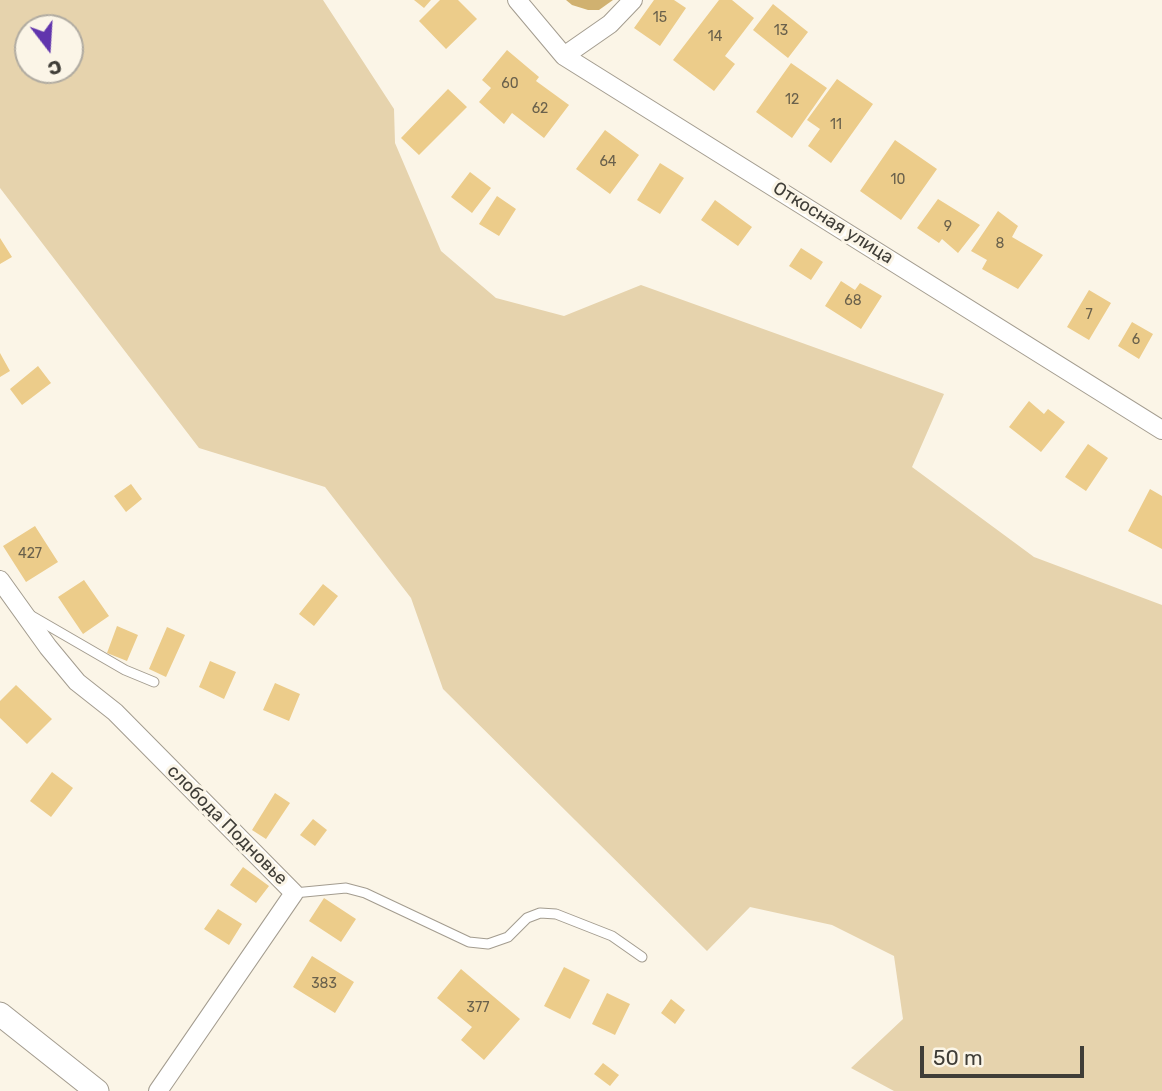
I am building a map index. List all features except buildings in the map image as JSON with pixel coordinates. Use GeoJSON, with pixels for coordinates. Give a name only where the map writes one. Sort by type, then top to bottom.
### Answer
{"type":"FeatureCollection","features":[{"type":"Feature","properties":{"kind":"street","name":"Откосная улица"},"geometry":{"type":"LineString","coordinates":[[517,0],[564,56],[1162,430]]}},
{"type":"Feature","properties":{"kind":"street"},"geometry":{"type":"LineString","coordinates":[[564,56],[610,24],[633,0]]}},
{"type":"Feature","properties":{"kind":"street","name":"слобода Подновье"},"geometry":{"type":"LineString","coordinates":[[0,580],[77,682],[115,712],[294,893],[158,1091]]}},
{"type":"Feature","properties":{"kind":"street"},"geometry":{"type":"LineString","coordinates":[[0,1014],[97,1091]]}},
{"type":"Feature","properties":{"kind":"lane"},"geometry":{"type":"LineString","coordinates":[[22,611],[124,670],[154,682]]}},
{"type":"Feature","properties":{"kind":"lane"},"geometry":{"type":"LineString","coordinates":[[294,893],[346,888],[365,893],[469,942],[488,944],[508,937],[527,918],[540,913],[556,914],[612,936],[642,957]]}},
{"type":"Feature","properties":{"kind":"shaded area"},"geometry":{"type":"Polygon","coordinates":[[[0,0],[323,0],[394,109],[395,143],[441,251],[496,298],[564,316],[641,285],[944,394],[912,467],[1034,557],[1162,605],[1162,1091],[894,1091],[851,1068],[903,1019],[894,956],[832,925],[750,907],[707,951],[443,689],[411,598],[325,487],[199,448],[0,188],[0,0]]]}},
{"type":"Feature","properties":{"kind":"shaded area"},"geometry":{"type":"Polygon","coordinates":[[[566,0],[613,0],[599,10],[588,10],[566,0]]]}}]}
